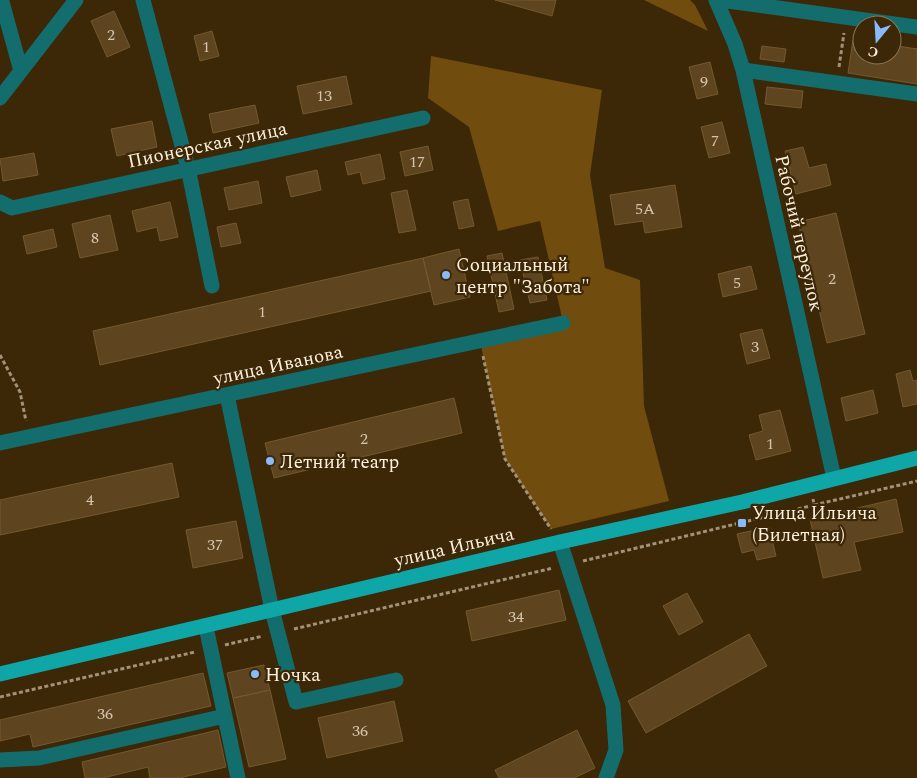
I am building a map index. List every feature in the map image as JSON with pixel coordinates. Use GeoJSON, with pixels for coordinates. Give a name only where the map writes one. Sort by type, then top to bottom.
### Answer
{"type":"FeatureCollection","features":[{"type":"Feature","properties":{"kind":"main road","name":"улица Ильича"},"geometry":{"type":"LineString","coordinates":[[0,674],[206,627],[560,542],[742,502],[917,458]]}},
{"type":"Feature","properties":{"kind":"street"},"geometry":{"type":"LineString","coordinates":[[0,98],[76,0]]}},
{"type":"Feature","properties":{"kind":"street"},"geometry":{"type":"LineString","coordinates":[[143,0],[188,168],[212,286]]}},
{"type":"Feature","properties":{"kind":"street","name":"Рабочий переулок"},"geometry":{"type":"LineString","coordinates":[[716,0],[735,44],[743,70],[834,478]]}},
{"type":"Feature","properties":{"kind":"street"},"geometry":{"type":"LineString","coordinates":[[720,0],[917,27]]}},
{"type":"Feature","properties":{"kind":"street"},"geometry":{"type":"LineString","coordinates":[[0,3],[2,2],[21,71]]}},
{"type":"Feature","properties":{"kind":"street"},"geometry":{"type":"LineString","coordinates":[[743,70],[917,94]]}},
{"type":"Feature","properties":{"kind":"street","name":"Пионерская улица"},"geometry":{"type":"LineString","coordinates":[[0,202],[12,208],[423,118]]}},
{"type":"Feature","properties":{"kind":"street","name":"улица Иванова"},"geometry":{"type":"LineString","coordinates":[[0,443],[563,323]]}},
{"type":"Feature","properties":{"kind":"street"},"geometry":{"type":"LineString","coordinates":[[227,395],[272,610],[296,702],[396,680]]}},
{"type":"Feature","properties":{"kind":"street"},"geometry":{"type":"LineString","coordinates":[[560,542],[613,705],[616,750],[606,778]]}},
{"type":"Feature","properties":{"kind":"street"},"geometry":{"type":"LineString","coordinates":[[206,627],[238,778]]}},
{"type":"Feature","properties":{"kind":"street"},"geometry":{"type":"LineString","coordinates":[[0,760],[39,758],[225,716]]}},
{"type":"Feature","properties":{"kind":"path"},"geometry":{"type":"LineString","coordinates":[[837,82],[846,18]]}},
{"type":"Feature","properties":{"kind":"path"},"geometry":{"type":"LineString","coordinates":[[480,341],[505,458],[560,542]]}},
{"type":"Feature","properties":{"kind":"path"},"geometry":{"type":"LineString","coordinates":[[0,355],[20,392],[29,437]]}},
{"type":"Feature","properties":{"kind":"path"},"geometry":{"type":"LineString","coordinates":[[814,505],[917,481]]}},
{"type":"Feature","properties":{"kind":"shaded area"},"geometry":{"type":"Polygon","coordinates":[[[644,0],[690,0],[695,5],[708,31],[644,0]]]}},
{"type":"Feature","properties":{"kind":"shaded area"},"geometry":{"type":"Polygon","coordinates":[[[431,56],[602,90],[590,175],[605,268],[640,280],[644,406],[669,501],[551,529],[505,459],[480,341],[563,322],[540,221],[498,231],[469,127],[428,98],[431,56]]]}},
{"type":"Feature","properties":{"kind":"building"},"geometry":{"type":"Polygon","coordinates":[[[495,0],[556,0],[552,16],[495,0]]]}},
{"type":"Feature","properties":{"kind":"building"},"geometry":{"type":"Polygon","coordinates":[[[114,11],[130,47],[107,57],[91,21],[114,11]]]}},
{"type":"Feature","properties":{"kind":"building"},"geometry":{"type":"Polygon","coordinates":[[[212,31],[219,56],[200,61],[194,36],[212,31]]]}},
{"type":"Feature","properties":{"kind":"building"},"geometry":{"type":"Polygon","coordinates":[[[762,46],[786,49],[784,62],[760,59],[762,46]]]}},
{"type":"Feature","properties":{"kind":"building"},"geometry":{"type":"Polygon","coordinates":[[[852,47],[852,65],[902,65],[902,47],[917,49],[917,84],[848,73],[852,47]]]}},
{"type":"Feature","properties":{"kind":"building"},"geometry":{"type":"Polygon","coordinates":[[[710,62],[718,94],[697,99],[689,67],[710,62]]]}},
{"type":"Feature","properties":{"kind":"building"},"geometry":{"type":"Polygon","coordinates":[[[346,76],[352,104],[303,114],[297,86],[346,76]]]}},
{"type":"Feature","properties":{"kind":"building"},"geometry":{"type":"Polygon","coordinates":[[[767,87],[803,91],[801,108],[765,104],[767,87]]]}},
{"type":"Feature","properties":{"kind":"building"},"geometry":{"type":"Polygon","coordinates":[[[255,105],[259,123],[213,133],[209,114],[255,105]]]}},
{"type":"Feature","properties":{"kind":"building"},"geometry":{"type":"Polygon","coordinates":[[[152,121],[157,147],[117,156],[111,129],[152,121]]]}},
{"type":"Feature","properties":{"kind":"building"},"geometry":{"type":"Polygon","coordinates":[[[722,122],[730,153],[709,158],[701,127],[722,122]]]}},
{"type":"Feature","properties":{"kind":"building"},"geometry":{"type":"Polygon","coordinates":[[[428,146],[433,170],[405,176],[400,152],[428,146]]]}},
{"type":"Feature","properties":{"kind":"building"},"geometry":{"type":"Polygon","coordinates":[[[803,147],[809,168],[826,164],[831,185],[796,194],[785,151],[803,147]]]}},
{"type":"Feature","properties":{"kind":"building"},"geometry":{"type":"Polygon","coordinates":[[[34,153],[38,175],[3,181],[0,159],[34,153]]]}},
{"type":"Feature","properties":{"kind":"building"},"geometry":{"type":"Polygon","coordinates":[[[380,154],[385,179],[363,184],[360,172],[348,175],[345,162],[380,154]]]}},
{"type":"Feature","properties":{"kind":"building"},"geometry":{"type":"Polygon","coordinates":[[[317,170],[321,190],[291,197],[286,177],[317,170]]]}},
{"type":"Feature","properties":{"kind":"building"},"geometry":{"type":"Polygon","coordinates":[[[258,181],[262,203],[229,210],[224,188],[258,181]]]}},
{"type":"Feature","properties":{"kind":"building"},"geometry":{"type":"Polygon","coordinates":[[[675,185],[682,227],[645,233],[643,221],[615,225],[610,195],[675,185]]]}},
{"type":"Feature","properties":{"kind":"building"},"geometry":{"type":"Polygon","coordinates":[[[407,190],[416,230],[399,233],[391,193],[407,190]]]}},
{"type":"Feature","properties":{"kind":"building"},"geometry":{"type":"Polygon","coordinates":[[[468,199],[474,226],[459,229],[453,202],[468,199]]]}},
{"type":"Feature","properties":{"kind":"building"},"geometry":{"type":"Polygon","coordinates":[[[170,202],[178,237],[160,241],[157,227],[137,232],[132,211],[170,202]]]}},
{"type":"Feature","properties":{"kind":"building"},"geometry":{"type":"Polygon","coordinates":[[[836,213],[865,334],[827,343],[798,222],[836,213]]]}},
{"type":"Feature","properties":{"kind":"building"},"geometry":{"type":"Polygon","coordinates":[[[110,215],[118,250],[80,258],[72,224],[110,215]]]}},
{"type":"Feature","properties":{"kind":"building"},"geometry":{"type":"Polygon","coordinates":[[[236,223],[241,243],[221,247],[217,227],[236,223]]]}},
{"type":"Feature","properties":{"kind":"building"},"geometry":{"type":"Polygon","coordinates":[[[53,229],[57,247],[27,254],[23,236],[53,229]]]}},
{"type":"Feature","properties":{"kind":"building","name":"Социальный центр \"Забота\""},"geometry":{"type":"Polygon","coordinates":[[[459,249],[470,297],[434,305],[423,258],[459,249]]]}},
{"type":"Feature","properties":{"kind":"building"},"geometry":{"type":"Polygon","coordinates":[[[502,253],[514,309],[499,312],[487,256],[502,253]]]}},
{"type":"Feature","properties":{"kind":"building"},"geometry":{"type":"Polygon","coordinates":[[[538,257],[547,300],[530,303],[520,260],[538,257]]]}},
{"type":"Feature","properties":{"kind":"building"},"geometry":{"type":"Polygon","coordinates":[[[423,258],[431,291],[100,365],[93,331],[423,258]]]}},
{"type":"Feature","properties":{"kind":"building"},"geometry":{"type":"Polygon","coordinates":[[[751,266],[757,289],[723,297],[718,274],[751,266]]]}},
{"type":"Feature","properties":{"kind":"building"},"geometry":{"type":"Polygon","coordinates":[[[762,329],[770,358],[747,364],[740,334],[762,329]]]}},
{"type":"Feature","properties":{"kind":"building"},"geometry":{"type":"Polygon","coordinates":[[[910,370],[913,381],[917,380],[917,404],[903,407],[896,374],[910,370]]]}},
{"type":"Feature","properties":{"kind":"building"},"geometry":{"type":"Polygon","coordinates":[[[873,390],[878,413],[846,421],[841,398],[873,390]]]}},
{"type":"Feature","properties":{"kind":"building"},"geometry":{"type":"Polygon","coordinates":[[[454,398],[462,433],[274,478],[265,443],[454,398]]]}},
{"type":"Feature","properties":{"kind":"building"},"geometry":{"type":"Polygon","coordinates":[[[780,410],[791,451],[756,460],[749,435],[763,431],[759,415],[780,410]]]}},
{"type":"Feature","properties":{"kind":"building"},"geometry":{"type":"Polygon","coordinates":[[[172,463],[179,497],[0,535],[0,500],[172,463]]]}},
{"type":"Feature","properties":{"kind":"building"},"geometry":{"type":"Polygon","coordinates":[[[896,499],[903,532],[854,542],[861,570],[823,578],[810,519],[896,499]]]}},
{"type":"Feature","properties":{"kind":"building"},"geometry":{"type":"Polygon","coordinates":[[[236,521],[243,558],[193,568],[186,530],[236,521]]]}},
{"type":"Feature","properties":{"kind":"building"},"geometry":{"type":"Polygon","coordinates":[[[769,527],[776,556],[757,560],[754,550],[742,553],[737,534],[769,527]]]}},
{"type":"Feature","properties":{"kind":"building"},"geometry":{"type":"Polygon","coordinates":[[[559,590],[566,620],[472,641],[466,611],[559,590]]]}},
{"type":"Feature","properties":{"kind":"building"},"geometry":{"type":"Polygon","coordinates":[[[687,593],[703,622],[679,635],[663,606],[687,593]]]}},
{"type":"Feature","properties":{"kind":"building"},"geometry":{"type":"Polygon","coordinates":[[[749,634],[767,666],[646,733],[628,701],[749,634]]]}},
{"type":"Feature","properties":{"kind":"building"},"geometry":{"type":"Polygon","coordinates":[[[264,665],[270,690],[233,698],[227,673],[264,665]]]}},
{"type":"Feature","properties":{"kind":"building"},"geometry":{"type":"Polygon","coordinates":[[[203,673],[211,706],[33,747],[30,734],[0,741],[0,720],[203,673]]]}},
{"type":"Feature","properties":{"kind":"building"},"geometry":{"type":"Polygon","coordinates":[[[270,690],[286,759],[249,767],[233,698],[270,690]]]}},
{"type":"Feature","properties":{"kind":"building"},"geometry":{"type":"Polygon","coordinates":[[[394,701],[403,741],[327,758],[318,718],[394,701]]]}},
{"type":"Feature","properties":{"kind":"building"},"geometry":{"type":"Polygon","coordinates":[[[218,730],[226,767],[179,778],[150,778],[148,767],[103,778],[85,778],[82,762],[218,730]]]}},
{"type":"Feature","properties":{"kind":"building"},"geometry":{"type":"Polygon","coordinates":[[[577,730],[595,768],[574,778],[499,778],[495,770],[577,730]]]}},
{"type":"Feature","properties":{"kind":"place","name":"Социальный центр \"Забота\""},"geometry":{"type":"Point","coordinates":[446,275]}},
{"type":"Feature","properties":{"kind":"place","name":"Летний театр"},"geometry":{"type":"Point","coordinates":[270,461]}},
{"type":"Feature","properties":{"kind":"place","name":"Улица Ильича (Билетная)"},"geometry":{"type":"Point","coordinates":[742,523]}},
{"type":"Feature","properties":{"kind":"place","name":"Ночка"},"geometry":{"type":"Point","coordinates":[255,674]}}]}
